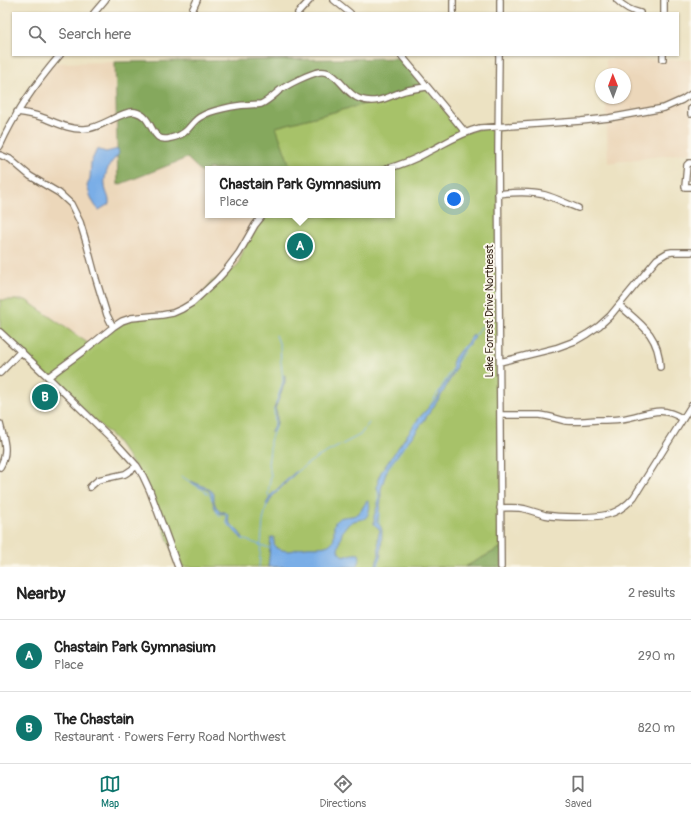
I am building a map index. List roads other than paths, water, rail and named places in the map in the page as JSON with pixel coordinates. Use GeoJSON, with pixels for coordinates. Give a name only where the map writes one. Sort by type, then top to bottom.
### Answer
{"type":"FeatureCollection","features":[{"type":"Feature","properties":{"kind":"street"},"geometry":{"type":"LineString","coordinates":[[95,12],[104,0]]}},
{"type":"Feature","properties":{"kind":"street"},"geometry":{"type":"LineString","coordinates":[[191,12],[197,0]]}},
{"type":"Feature","properties":{"kind":"street"},"geometry":{"type":"LineString","coordinates":[[299,12],[310,0]]}},
{"type":"Feature","properties":{"kind":"street"},"geometry":{"type":"LineString","coordinates":[[334,0],[349,12]]}},
{"type":"Feature","properties":{"kind":"street"},"geometry":{"type":"LineString","coordinates":[[453,0],[453,12]]}},
{"type":"Feature","properties":{"kind":"street"},"geometry":{"type":"LineString","coordinates":[[500,0],[500,12]]}},
{"type":"Feature","properties":{"kind":"street"},"geometry":{"type":"LineString","coordinates":[[617,0],[627,8],[636,12]]}},
{"type":"Feature","properties":{"kind":"street"},"geometry":{"type":"LineString","coordinates":[[664,0],[664,12]]}},
{"type":"Feature","properties":{"kind":"street"},"geometry":{"type":"LineString","coordinates":[[0,146],[17,112],[42,76],[59,56]]}},
{"type":"Feature","properties":{"kind":"street"},"geometry":{"type":"LineString","coordinates":[[402,56],[465,132]]}},
{"type":"Feature","properties":{"kind":"street","name":"Lake Forrest Drive Northeast"},"geometry":{"type":"LineString","coordinates":[[499,56],[498,194],[501,567]]}},
{"type":"Feature","properties":{"kind":"street"},"geometry":{"type":"LineString","coordinates":[[17,112],[35,115],[66,126],[83,130],[96,127],[127,113],[136,112],[147,118],[156,136],[166,139],[182,134],[196,119],[204,114],[242,105],[261,104],[288,85],[318,73],[326,72],[333,75],[352,95],[368,101],[380,100],[405,91],[428,87]]}},
{"type":"Feature","properties":{"kind":"street"},"geometry":{"type":"LineString","coordinates":[[395,166],[415,159],[465,132],[480,128],[581,122],[615,118],[664,108],[691,94]]}},
{"type":"Feature","properties":{"kind":"street"},"geometry":{"type":"LineString","coordinates":[[691,108],[691,114]]}},
{"type":"Feature","properties":{"kind":"street"},"geometry":{"type":"LineString","coordinates":[[0,155],[10,159],[30,176],[59,193],[71,204],[80,222],[107,315],[113,327]]}},
{"type":"Feature","properties":{"kind":"street"},"geometry":{"type":"LineString","coordinates":[[688,187],[687,165],[691,163]]}},
{"type":"Feature","properties":{"kind":"street"},"geometry":{"type":"LineString","coordinates":[[498,194],[512,192],[545,195],[578,208]]}},
{"type":"Feature","properties":{"kind":"street"},"geometry":{"type":"LineString","coordinates":[[48,377],[122,321],[131,318],[173,313],[192,303],[226,270],[239,253],[261,218]]}},
{"type":"Feature","properties":{"kind":"street"},"geometry":{"type":"LineString","coordinates":[[500,362],[556,348],[575,341],[599,326],[610,316],[656,259],[667,253],[691,252]]}},
{"type":"Feature","properties":{"kind":"street"},"geometry":{"type":"LineString","coordinates":[[619,305],[644,327],[651,336],[658,351],[660,367]]}},
{"type":"Feature","properties":{"kind":"street"},"geometry":{"type":"LineString","coordinates":[[0,332],[118,444],[137,466],[150,491],[178,567]]}},
{"type":"Feature","properties":{"kind":"street"},"geometry":{"type":"LineString","coordinates":[[0,373],[21,351]]}},
{"type":"Feature","properties":{"kind":"street"},"geometry":{"type":"LineString","coordinates":[[500,508],[523,509],[556,516],[598,517],[616,512],[626,506],[634,497],[691,406]]}},
{"type":"Feature","properties":{"kind":"street"},"geometry":{"type":"LineString","coordinates":[[500,415],[540,415],[578,422],[621,419],[658,411],[666,412],[683,419]]}},
{"type":"Feature","properties":{"kind":"street"},"geometry":{"type":"LineString","coordinates":[[0,424],[6,452],[0,467]]}},
{"type":"Feature","properties":{"kind":"street"},"geometry":{"type":"LineString","coordinates":[[90,487],[98,480],[125,474],[137,466]]}},
{"type":"Feature","properties":{"kind":"water"},"geometry":{"type":"Polygon","coordinates":[[[97,149],[106,152],[118,149],[119,153],[110,165],[105,177],[105,188],[109,199],[109,204],[99,210],[93,202],[87,186],[90,178],[91,162],[97,149]]]}},
{"type":"Feature","properties":{"kind":"water"},"geometry":{"type":"Polygon","coordinates":[[[473,335],[475,338],[462,351],[456,362],[456,369],[441,396],[416,432],[388,467],[381,489],[381,501],[377,522],[382,531],[381,555],[377,567],[375,567],[379,555],[378,537],[380,530],[374,524],[374,516],[380,496],[377,488],[378,479],[381,472],[419,418],[439,396],[440,391],[453,370],[452,364],[454,358],[473,335]]]}},
{"type":"Feature","properties":{"kind":"water"},"geometry":{"type":"Polygon","coordinates":[[[284,375],[285,382],[275,409],[277,413],[277,423],[272,432],[270,432],[276,423],[276,412],[274,409],[284,381],[284,375]]]}},
{"type":"Feature","properties":{"kind":"water"},"geometry":{"type":"Polygon","coordinates":[[[296,471],[297,472],[272,497],[268,505],[266,504],[271,495],[296,471]]]}},
{"type":"Feature","properties":{"kind":"water"},"geometry":{"type":"Polygon","coordinates":[[[191,481],[207,488],[214,494],[214,502],[217,508],[220,512],[225,512],[228,515],[229,522],[239,532],[243,538],[242,539],[227,522],[226,515],[224,513],[220,514],[217,512],[208,490],[191,481]]]}},
{"type":"Feature","properties":{"kind":"water"},"geometry":{"type":"Polygon","coordinates":[[[367,501],[369,502],[370,506],[367,517],[354,521],[344,528],[338,550],[344,556],[359,554],[360,559],[357,567],[268,567],[271,537],[274,537],[274,544],[276,548],[285,550],[292,551],[304,547],[327,546],[332,542],[334,536],[334,524],[336,521],[340,518],[357,515],[367,501]]]}},
{"type":"Feature","properties":{"kind":"waterway"},"geometry":{"type":"LineString","coordinates":[[474,337],[482,326]]}},
{"type":"Feature","properties":{"kind":"waterway"},"geometry":{"type":"LineString","coordinates":[[276,335],[280,346],[283,381],[276,404]]}},
{"type":"Feature","properties":{"kind":"waterway"},"geometry":{"type":"LineString","coordinates":[[456,364],[467,346]]}},
{"type":"Feature","properties":{"kind":"waterway"},"geometry":{"type":"LineString","coordinates":[[430,406],[453,368]]}},
{"type":"Feature","properties":{"kind":"waterway"},"geometry":{"type":"LineString","coordinates":[[269,497],[268,493],[271,475],[268,464],[270,441],[275,427],[274,409]]}},
{"type":"Feature","properties":{"kind":"waterway"},"geometry":{"type":"LineString","coordinates":[[296,472],[316,458],[360,435],[369,423]]}},
{"type":"Feature","properties":{"kind":"waterway"},"geometry":{"type":"LineString","coordinates":[[386,471],[407,443]]}},
{"type":"Feature","properties":{"kind":"waterway"},"geometry":{"type":"LineString","coordinates":[[181,476],[208,493],[212,500]]}},
{"type":"Feature","properties":{"kind":"waterway"},"geometry":{"type":"LineString","coordinates":[[378,492],[378,501]]}},
{"type":"Feature","properties":{"kind":"waterway"},"geometry":{"type":"LineString","coordinates":[[259,567],[263,521],[267,504]]}},
{"type":"Feature","properties":{"kind":"waterway"},"geometry":{"type":"LineString","coordinates":[[216,511],[221,516],[225,514],[227,516],[227,524],[230,526]]}},
{"type":"Feature","properties":{"kind":"waterway"},"geometry":{"type":"LineString","coordinates":[[379,512],[379,525]]}},
{"type":"Feature","properties":{"kind":"waterway"},"geometry":{"type":"LineString","coordinates":[[234,530],[240,536]]}},
{"type":"Feature","properties":{"kind":"waterway"},"geometry":{"type":"LineString","coordinates":[[242,539],[270,548]]}},
{"type":"Feature","properties":{"kind":"waterway"},"geometry":{"type":"LineString","coordinates":[[379,558],[379,567]]}},
{"type":"Feature","properties":{"kind":"place","name":"Chastain Park Gymnasium"},"geometry":{"type":"Point","coordinates":[300,246]}},
{"type":"Feature","properties":{"kind":"place","name":"The Chastain"},"geometry":{"type":"Point","coordinates":[45,397]}}]}
